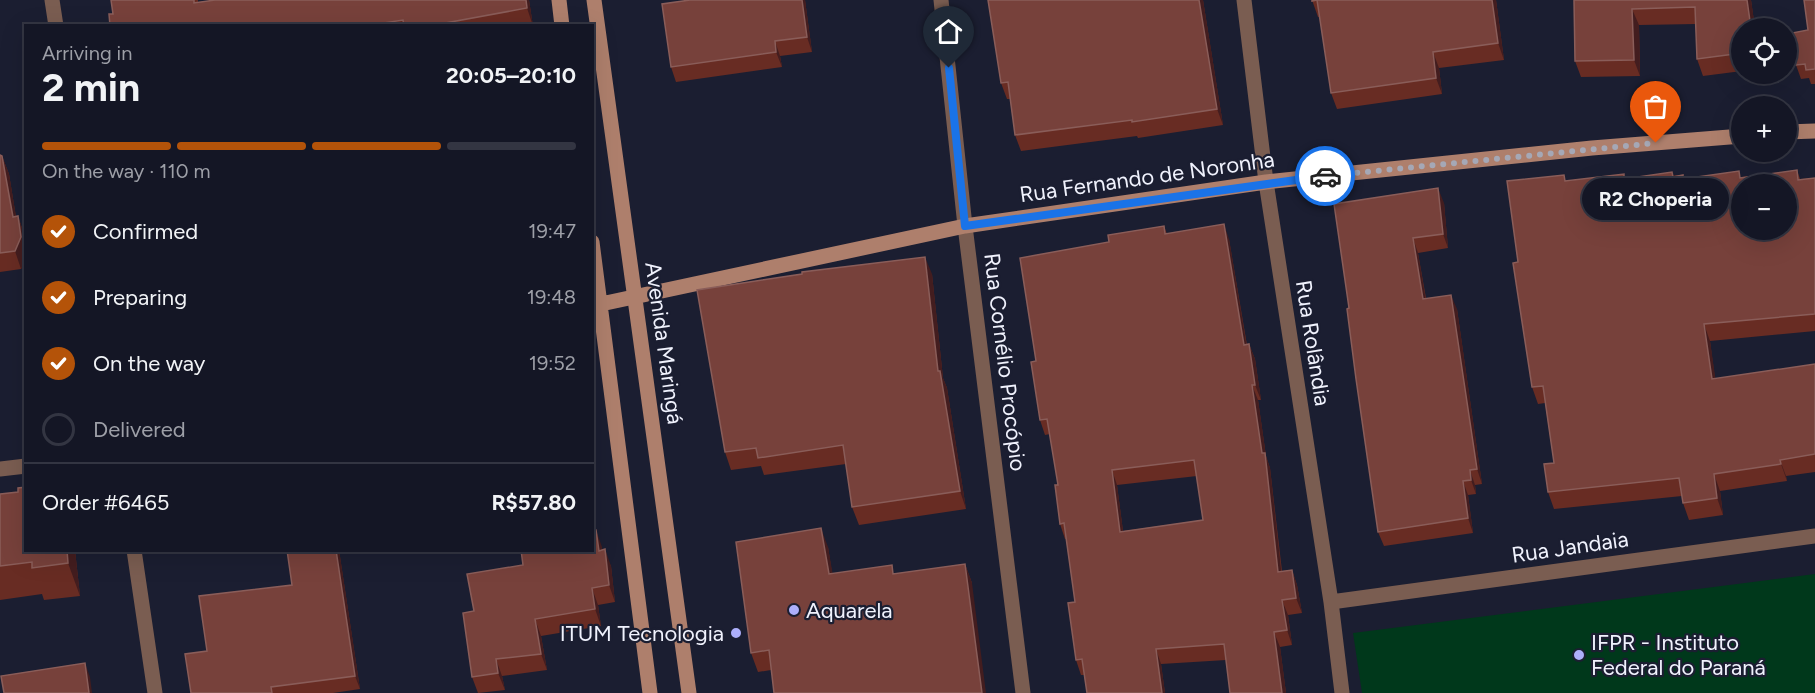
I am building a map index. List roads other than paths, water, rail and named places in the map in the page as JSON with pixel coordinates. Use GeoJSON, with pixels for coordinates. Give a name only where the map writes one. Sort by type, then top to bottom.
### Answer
{"type":"FeatureCollection","features":[{"type":"Feature","properties":{"kind":"street"},"geometry":{"type":"LineString","coordinates":[[52,0],[56,24]]}},
{"type":"Feature","properties":{"kind":"street"},"geometry":{"type":"LineString","coordinates":[[559,0],[562,24]]}},
{"type":"Feature","properties":{"kind":"street","name":"Avenida Maringá"},"geometry":{"type":"LineString","coordinates":[[594,0],[688,693]]}},
{"type":"Feature","properties":{"kind":"street","name":"Rua Cornélio Procópio"},"geometry":{"type":"LineString","coordinates":[[941,0],[965,226],[1023,693]]}},
{"type":"Feature","properties":{"kind":"street","name":"Rua Rolândia"},"geometry":{"type":"LineString","coordinates":[[1244,0],[1266,182],[1330,602],[1341,693]]}},
{"type":"Feature","properties":{"kind":"street"},"geometry":{"type":"LineString","coordinates":[[1797,132],[1815,131]]}},
{"type":"Feature","properties":{"kind":"street","name":"Rua Fernando de Noronha"},"geometry":{"type":"LineString","coordinates":[[601,304],[965,226],[1266,182],[1592,148],[1731,137]]}},
{"type":"Feature","properties":{"kind":"street"},"geometry":{"type":"LineString","coordinates":[[594,256],[650,693]]}},
{"type":"Feature","properties":{"kind":"street"},"geometry":{"type":"LineString","coordinates":[[0,469],[24,466]]}},
{"type":"Feature","properties":{"kind":"street","name":"Rua Jandaia"},"geometry":{"type":"LineString","coordinates":[[1330,602],[1815,536]]}},
{"type":"Feature","properties":{"kind":"street"},"geometry":{"type":"LineString","coordinates":[[134,552],[155,693]]}},
{"type":"Feature","properties":{"kind":"place","name":"R2 Choperia"},"geometry":{"type":"Point","coordinates":[1656,143]}},
{"type":"Feature","properties":{"kind":"place","name":"Aquarela"},"geometry":{"type":"Point","coordinates":[794,610]}},
{"type":"Feature","properties":{"kind":"place","name":"ITUM Tecnologia"},"geometry":{"type":"Point","coordinates":[736,633]}},
{"type":"Feature","properties":{"kind":"place","name":"IFPR - Instituto Federal do Paraná"},"geometry":{"type":"Point","coordinates":[1579,655]}}]}
